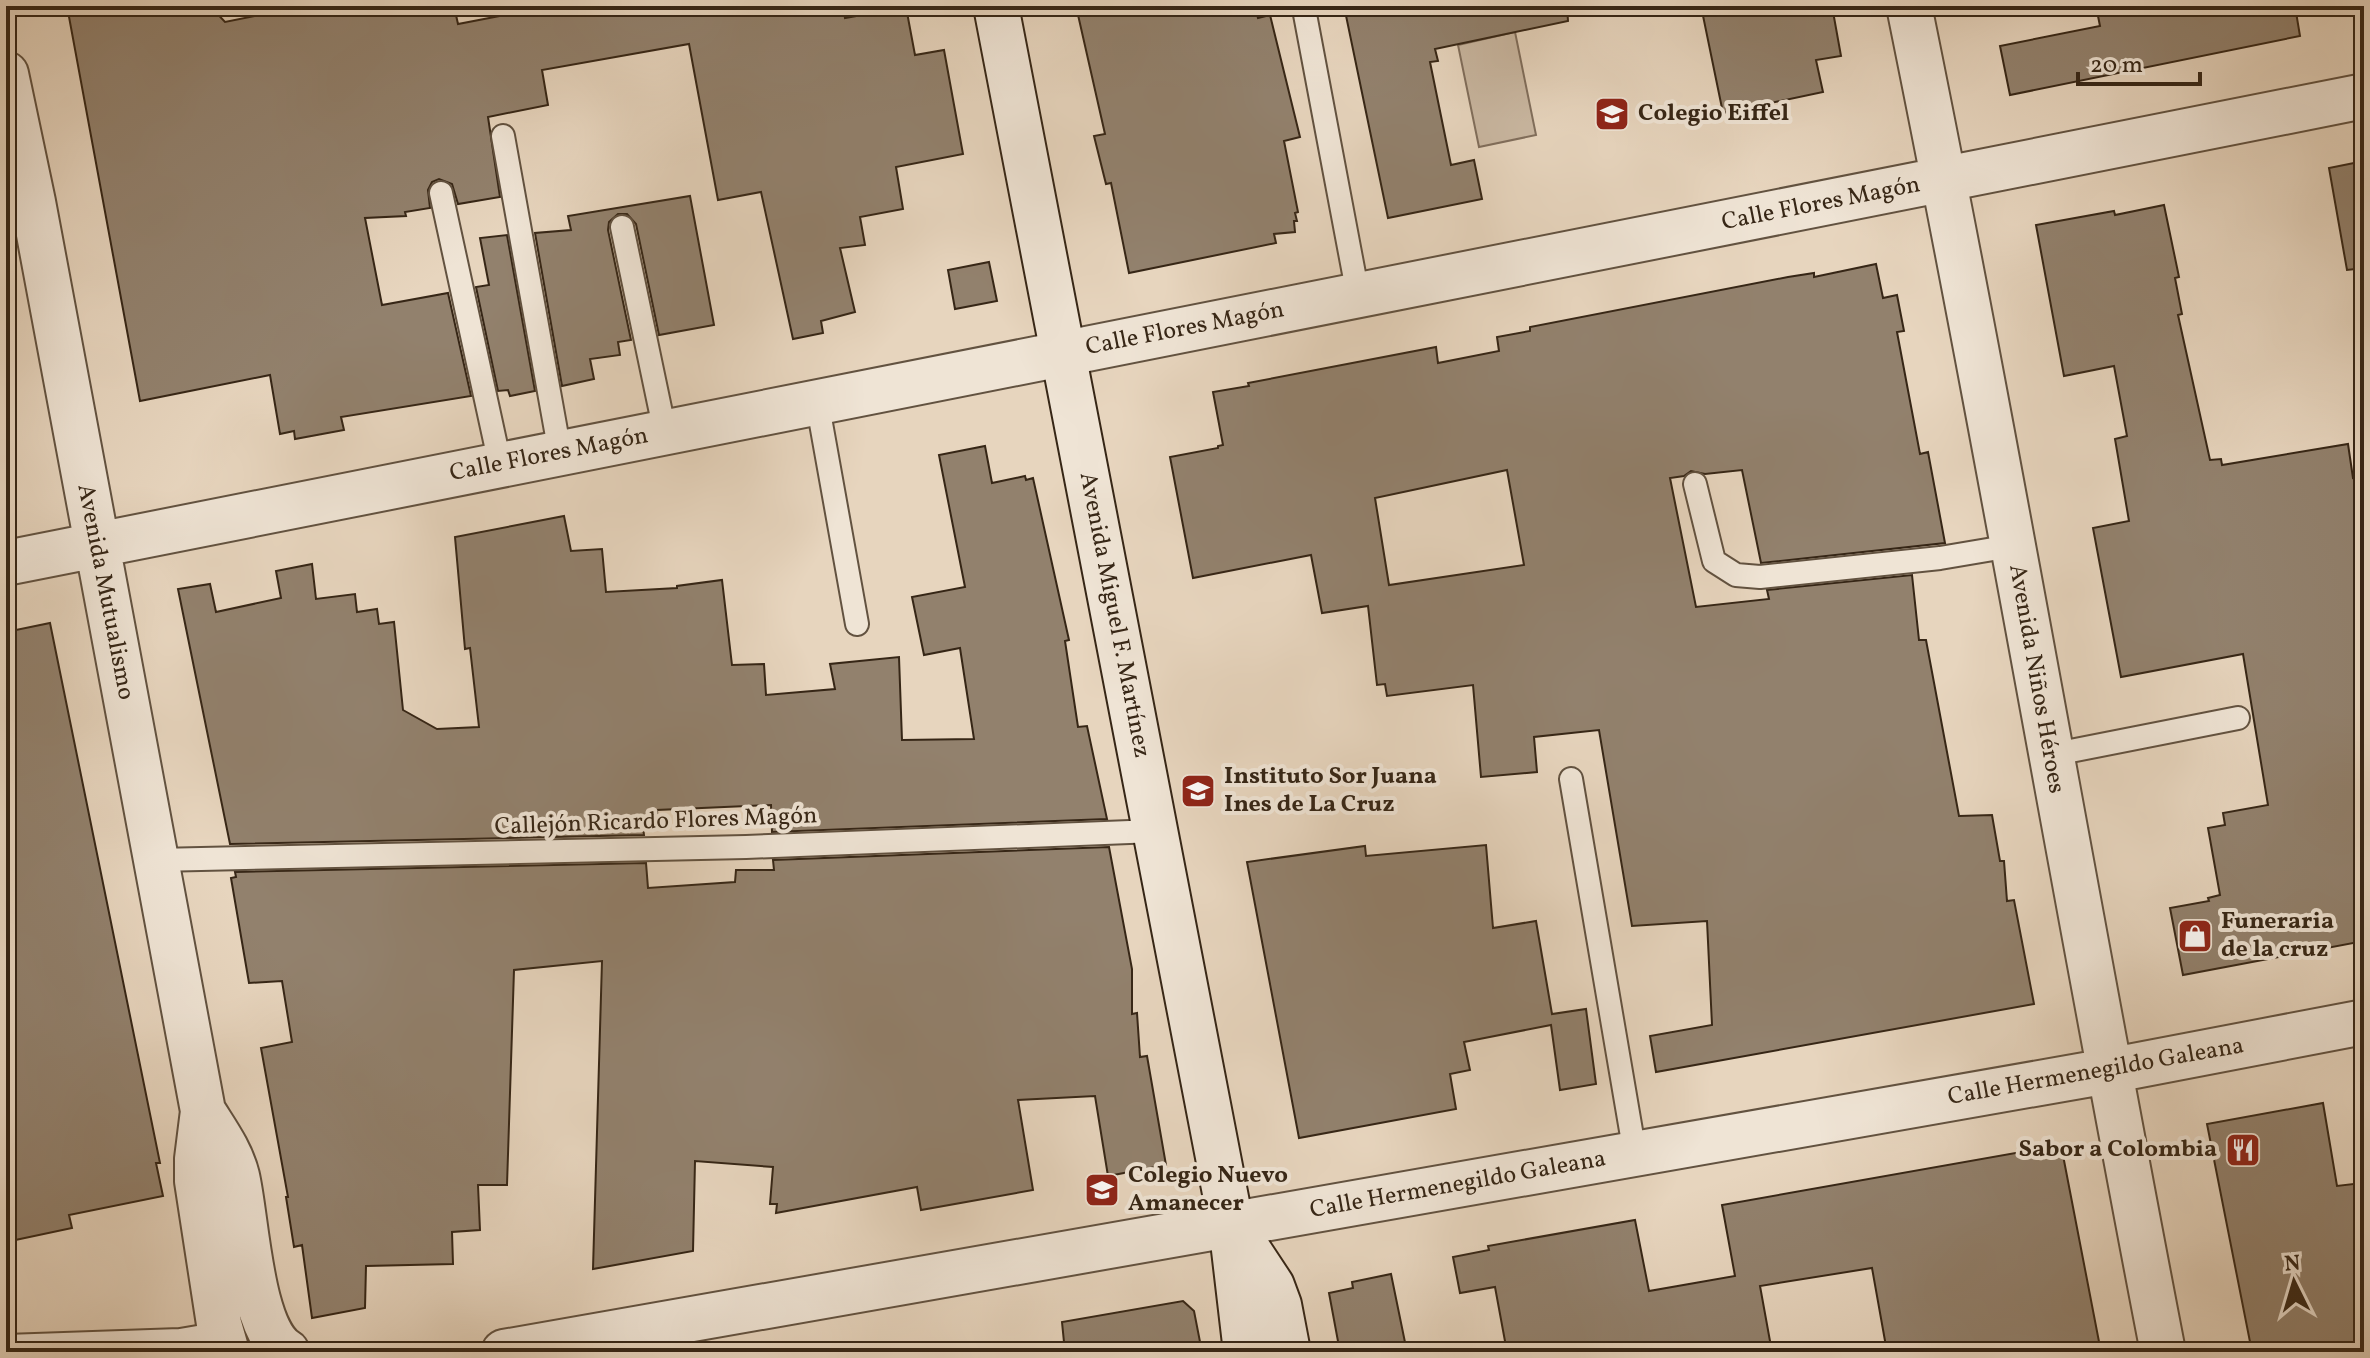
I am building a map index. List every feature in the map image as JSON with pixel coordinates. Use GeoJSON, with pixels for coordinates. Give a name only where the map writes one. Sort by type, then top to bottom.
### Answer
{"type":"FeatureCollection","features":[{"type":"Feature","properties":{"kind":"street","name":"Avenida Miguel F. Martínez"},"geometry":{"type":"LineString","coordinates":[[996,6],[1231,1224],[1246,1352]]}},
{"type":"Feature","properties":{"kind":"street","name":"Avenida Niños Héroes"},"geometry":{"type":"LineString","coordinates":[[1909,6],[2163,1352]]}},
{"type":"Feature","properties":{"kind":"street","name":"Avenida Mutualismo"},"geometry":{"type":"LineString","coordinates":[[6,74],[33,202],[203,1111],[197,1181],[224,1342]]}},
{"type":"Feature","properties":{"kind":"street","name":"Calle Flores Magón"},"geometry":{"type":"LineString","coordinates":[[6,563],[2364,96]]}},
{"type":"Feature","properties":{"kind":"street","name":"Calle Hermenegildo Galeana"},"geometry":{"type":"LineString","coordinates":[[504,1352],[2108,1071],[2364,1022]]}},
{"type":"Feature","properties":{"kind":"street","name":"Avenida Mutualismo"},"geometry":{"type":"LineString","coordinates":[[203,1111],[230,1154],[237,1177],[258,1303],[265,1325],[283,1350]]}},
{"type":"Feature","properties":{"kind":"street","name":"Avenida Miguel F. Martínez"},"geometry":{"type":"LineString","coordinates":[[1231,1224],[1272,1286],[1288,1352]]}},
{"type":"Feature","properties":{"kind":"lane"},"geometry":{"type":"LineString","coordinates":[[1304,9],[1358,295]]}},
{"type":"Feature","properties":{"kind":"lane"},"geometry":{"type":"LineString","coordinates":[[503,136],[560,453]]}},
{"type":"Feature","properties":{"kind":"lane"},"geometry":{"type":"LineString","coordinates":[[441,193],[500,464]]}},
{"type":"Feature","properties":{"kind":"lane"},"geometry":{"type":"LineString","coordinates":[[622,227],[665,432]]}},
{"type":"Feature","properties":{"kind":"lane"},"geometry":{"type":"LineString","coordinates":[[817,401],[857,624]]}},
{"type":"Feature","properties":{"kind":"lane"},"geometry":{"type":"LineString","coordinates":[[1695,484],[1714,561],[1736,575],[1760,577],[1940,558],[2011,546]]}},
{"type":"Feature","properties":{"kind":"lane"},"geometry":{"type":"LineString","coordinates":[[2050,755],[2238,718]]}},
{"type":"Feature","properties":{"kind":"lane"},"geometry":{"type":"LineString","coordinates":[[1571,779],[1635,1154]]}},
{"type":"Feature","properties":{"kind":"lane","name":"Callejón Ricardo Flores Magón"},"geometry":{"type":"LineString","coordinates":[[157,860],[746,847],[1155,831]]}},
{"type":"Feature","properties":{"kind":"lane"},"geometry":{"type":"LineString","coordinates":[[6,1346],[180,1340],[224,1342]]}},
{"type":"Feature","properties":{"kind":"shaded area"},"geometry":{"type":"Polygon","coordinates":[[[1515,32],[1536,135],[1479,147],[1458,45],[1515,32]]]}},
{"type":"Feature","properties":{"kind":"building"},"geometry":{"type":"Polygon","coordinates":[[[67,6],[210,6],[225,22],[290,9],[290,6],[454,6],[458,24],[552,6],[843,6],[845,18],[906,7],[915,55],[944,50],[963,154],[896,167],[903,209],[860,217],[865,245],[840,248],[855,312],[821,321],[823,333],[793,339],[761,192],[718,200],[689,44],[542,70],[548,105],[488,117],[500,197],[458,204],[452,184],[439,179],[432,182],[428,190],[430,208],[405,212],[406,216],[365,218],[382,305],[448,293],[471,396],[341,417],[344,430],[295,439],[294,431],[280,434],[270,375],[140,401],[67,6]]]}},
{"type":"Feature","properties":{"kind":"building"},"geometry":{"type":"Polygon","coordinates":[[[1076,6],[1255,6],[1258,18],[1270,15],[1300,137],[1284,141],[1298,212],[1295,213],[1295,232],[1274,234],[1276,243],[1129,273],[1111,183],[1106,184],[1094,136],[1105,134],[1076,6]]]}},
{"type":"Feature","properties":{"kind":"building"},"geometry":{"type":"Polygon","coordinates":[[[1344,6],[1567,6],[1568,21],[1435,49],[1438,61],[1430,62],[1451,165],[1474,160],[1482,199],[1388,218],[1344,6]]]}},
{"type":"Feature","properties":{"kind":"building"},"geometry":{"type":"Polygon","coordinates":[[[1701,6],[1832,6],[1841,56],[1816,60],[1823,92],[1723,113],[1701,6]]]}},
{"type":"Feature","properties":{"kind":"building"},"geometry":{"type":"Polygon","coordinates":[[[2096,6],[2295,6],[2300,36],[2010,95],[2000,46],[2100,26],[2096,6]]]}},
{"type":"Feature","properties":{"kind":"building"},"geometry":{"type":"Polygon","coordinates":[[[2364,161],[2364,268],[2347,270],[2329,168],[2364,161]]]}},
{"type":"Feature","properties":{"kind":"building"},"geometry":{"type":"Polygon","coordinates":[[[690,196],[714,325],[659,335],[636,224],[627,214],[618,214],[609,222],[608,230],[631,340],[618,342],[620,355],[590,359],[594,379],[562,386],[535,233],[571,230],[568,216],[690,196]]]}},
{"type":"Feature","properties":{"kind":"building"},"geometry":{"type":"Polygon","coordinates":[[[2164,205],[2179,277],[2175,278],[2182,314],[2178,315],[2210,460],[2221,459],[2222,465],[2348,444],[2353,478],[2364,476],[2364,941],[2183,975],[2170,908],[2209,901],[2208,898],[2220,895],[2208,828],[2225,825],[2223,813],[2268,805],[2243,654],[2121,677],[2093,528],[2129,521],[2115,439],[2127,436],[2114,366],[2064,376],[2036,225],[2164,205]]]}},
{"type":"Feature","properties":{"kind":"building"},"geometry":{"type":"Polygon","coordinates":[[[507,235],[535,391],[510,396],[508,390],[498,391],[476,287],[489,285],[480,238],[507,235]]]}},
{"type":"Feature","properties":{"kind":"building"},"geometry":{"type":"Polygon","coordinates":[[[989,262],[997,301],[955,309],[948,270],[989,262]]]}},
{"type":"Feature","properties":{"kind":"building"},"geometry":{"type":"Polygon","coordinates":[[[1876,264],[1883,298],[1897,295],[1904,331],[1897,332],[1920,454],[1928,452],[1945,543],[1761,563],[1742,470],[1705,474],[1691,471],[1684,476],[1670,478],[1696,607],[1769,599],[1767,590],[1912,575],[1919,640],[1926,640],[1959,816],[1992,815],[2000,861],[2004,861],[2007,901],[2014,900],[2034,1004],[1656,1072],[1650,1036],[1712,1025],[1707,921],[1632,926],[1599,730],[1534,737],[1537,772],[1481,777],[1473,685],[1387,696],[1385,684],[1377,685],[1368,606],[1322,613],[1311,555],[1193,578],[1170,457],[1223,445],[1213,392],[1436,347],[1438,363],[1499,351],[1497,337],[1530,331],[1530,327],[1788,277],[1814,273],[1814,277],[1876,264]],[[1507,470],[1375,498],[1389,585],[1524,565],[1507,470]]]}},
{"type":"Feature","properties":{"kind":"building"},"geometry":{"type":"Polygon","coordinates":[[[985,446],[992,483],[1025,476],[1026,480],[1033,478],[1069,640],[1065,641],[1078,727],[1087,726],[1107,819],[772,832],[771,805],[657,810],[658,826],[643,827],[644,835],[230,844],[178,589],[210,584],[216,612],[281,598],[276,571],[312,564],[316,599],[355,594],[357,612],[377,609],[379,624],[394,622],[403,710],[437,729],[479,727],[470,648],[465,649],[455,537],[564,516],[571,551],[602,549],[606,592],[677,588],[722,580],[732,665],[764,664],[766,695],[835,689],[830,664],[899,657],[902,740],[974,739],[960,648],[924,655],[912,597],[965,587],[939,455],[985,446]]]}},
{"type":"Feature","properties":{"kind":"building"},"geometry":{"type":"Polygon","coordinates":[[[50,623],[160,1163],[156,1163],[163,1196],[69,1215],[72,1228],[6,1242],[6,632],[50,623]]]}},
{"type":"Feature","properties":{"kind":"building"},"geometry":{"type":"Polygon","coordinates":[[[1486,845],[1493,928],[1536,921],[1552,1014],[1586,1009],[1596,1084],[1560,1090],[1551,1025],[1464,1042],[1470,1070],[1450,1074],[1456,1109],[1299,1138],[1247,862],[1365,846],[1366,856],[1486,845]]]}},
{"type":"Feature","properties":{"kind":"building"},"geometry":{"type":"Polygon","coordinates":[[[1109,847],[1132,969],[1132,1014],[1137,1013],[1140,1057],[1147,1056],[1166,1165],[1108,1176],[1095,1096],[1018,1100],[1033,1190],[921,1210],[917,1187],[776,1213],[777,1204],[770,1204],[773,1167],[695,1161],[693,1251],[593,1269],[602,961],[514,970],[507,1185],[478,1185],[480,1230],[452,1232],[453,1264],[366,1266],[365,1308],[312,1318],[302,1245],[294,1247],[261,1048],[292,1042],[282,981],[249,983],[231,878],[236,877],[235,872],[646,863],[648,888],[735,882],[736,870],[774,870],[773,860],[1109,847]]]}},
{"type":"Feature","properties":{"kind":"building"},"geometry":{"type":"Polygon","coordinates":[[[2323,1103],[2337,1186],[2362,1183],[2364,1187],[2364,1352],[2252,1352],[2207,1124],[2323,1103]]]}},
{"type":"Feature","properties":{"kind":"building"},"geometry":{"type":"Polygon","coordinates":[[[2061,1145],[2101,1352],[1887,1352],[1872,1268],[1760,1286],[1772,1352],[1507,1352],[1495,1287],[1460,1293],[1453,1257],[1489,1250],[1488,1246],[1635,1220],[1649,1291],[1735,1276],[1722,1205],[2061,1145]]]}},
{"type":"Feature","properties":{"kind":"building"},"geometry":{"type":"Polygon","coordinates":[[[1391,1274],[1407,1352],[1340,1352],[1329,1293],[1353,1288],[1352,1282],[1391,1274]]]}},
{"type":"Feature","properties":{"kind":"building"},"geometry":{"type":"Polygon","coordinates":[[[1183,1301],[1194,1311],[1202,1352],[1065,1352],[1062,1322],[1183,1301]]]}},
{"type":"Feature","properties":{"kind":"place","name":"Colegio Eiffel"},"geometry":{"type":"Point","coordinates":[1612,114]}},
{"type":"Feature","properties":{"kind":"place","name":"Instituto Sor Juana Ines de La Cruz"},"geometry":{"type":"Point","coordinates":[1198,791]}},
{"type":"Feature","properties":{"kind":"place","name":"Funeraria de la cruz"},"geometry":{"type":"Point","coordinates":[2195,936]}},
{"type":"Feature","properties":{"kind":"place","name":"Sabor a Colombia"},"geometry":{"type":"Point","coordinates":[2243,1150]}},
{"type":"Feature","properties":{"kind":"place","name":"Colegio Nuevo Amanecer"},"geometry":{"type":"Point","coordinates":[1102,1190]}}]}
